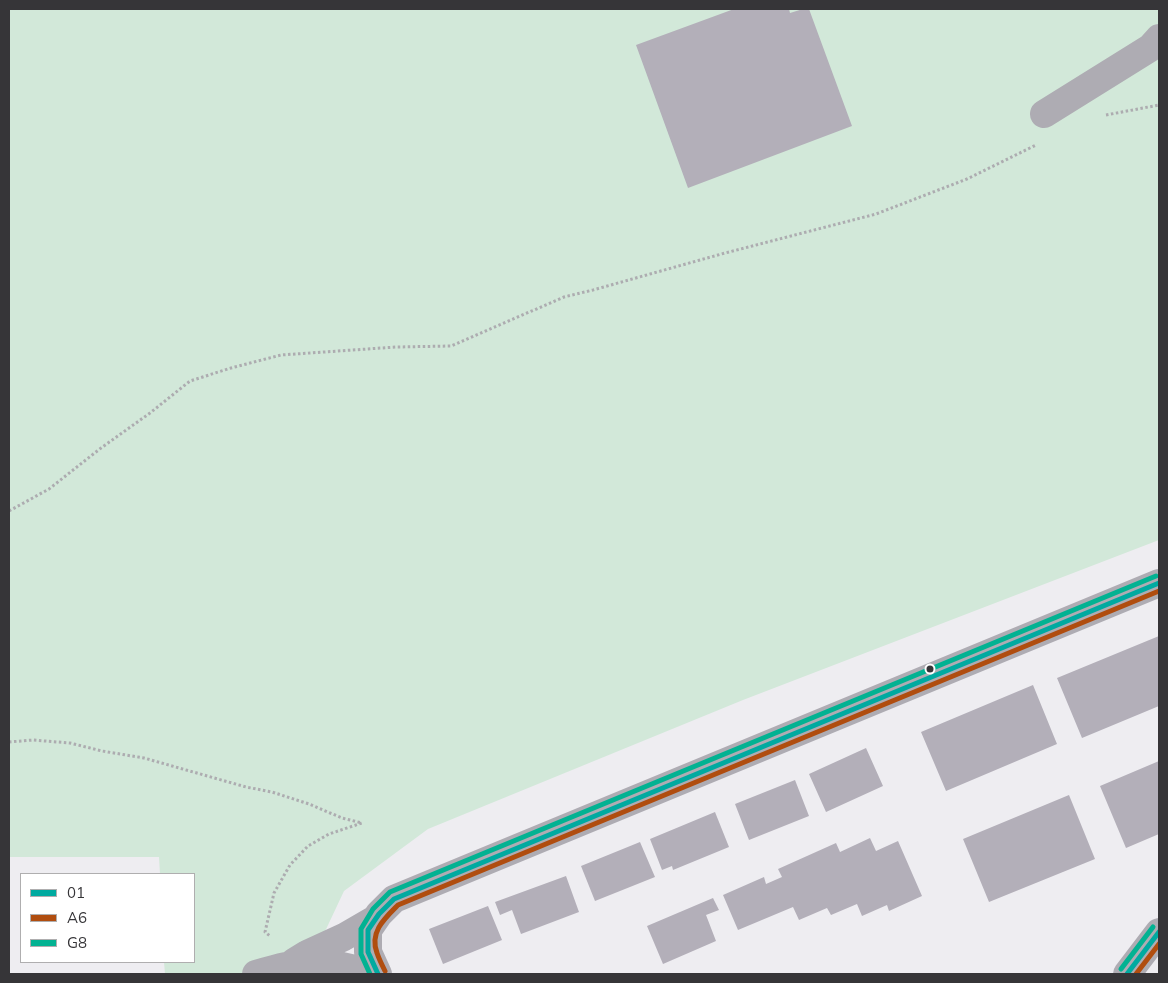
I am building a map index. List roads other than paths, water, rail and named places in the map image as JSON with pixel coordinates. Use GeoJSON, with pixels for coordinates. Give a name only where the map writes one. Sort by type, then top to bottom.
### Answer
{"type":"FeatureCollection","features":[{"type":"Feature","properties":{"kind":"street"},"geometry":{"type":"LineString","coordinates":[[1044,114],[1150,48],[1159,38]]}},
{"type":"Feature","properties":{"kind":"street"},"geometry":{"type":"LineString","coordinates":[[378,974],[368,952],[368,930],[379,914],[394,899],[1159,583]]}},
{"type":"Feature","properties":{"kind":"street"},"geometry":{"type":"LineString","coordinates":[[288,965],[375,919]]}},
{"type":"Feature","properties":{"kind":"street"},"geometry":{"type":"LineString","coordinates":[[1126,974],[1159,932]]}},
{"type":"Feature","properties":{"kind":"street"},"geometry":{"type":"LineString","coordinates":[[256,974],[288,965],[321,963],[352,968],[372,974]]}}]}
